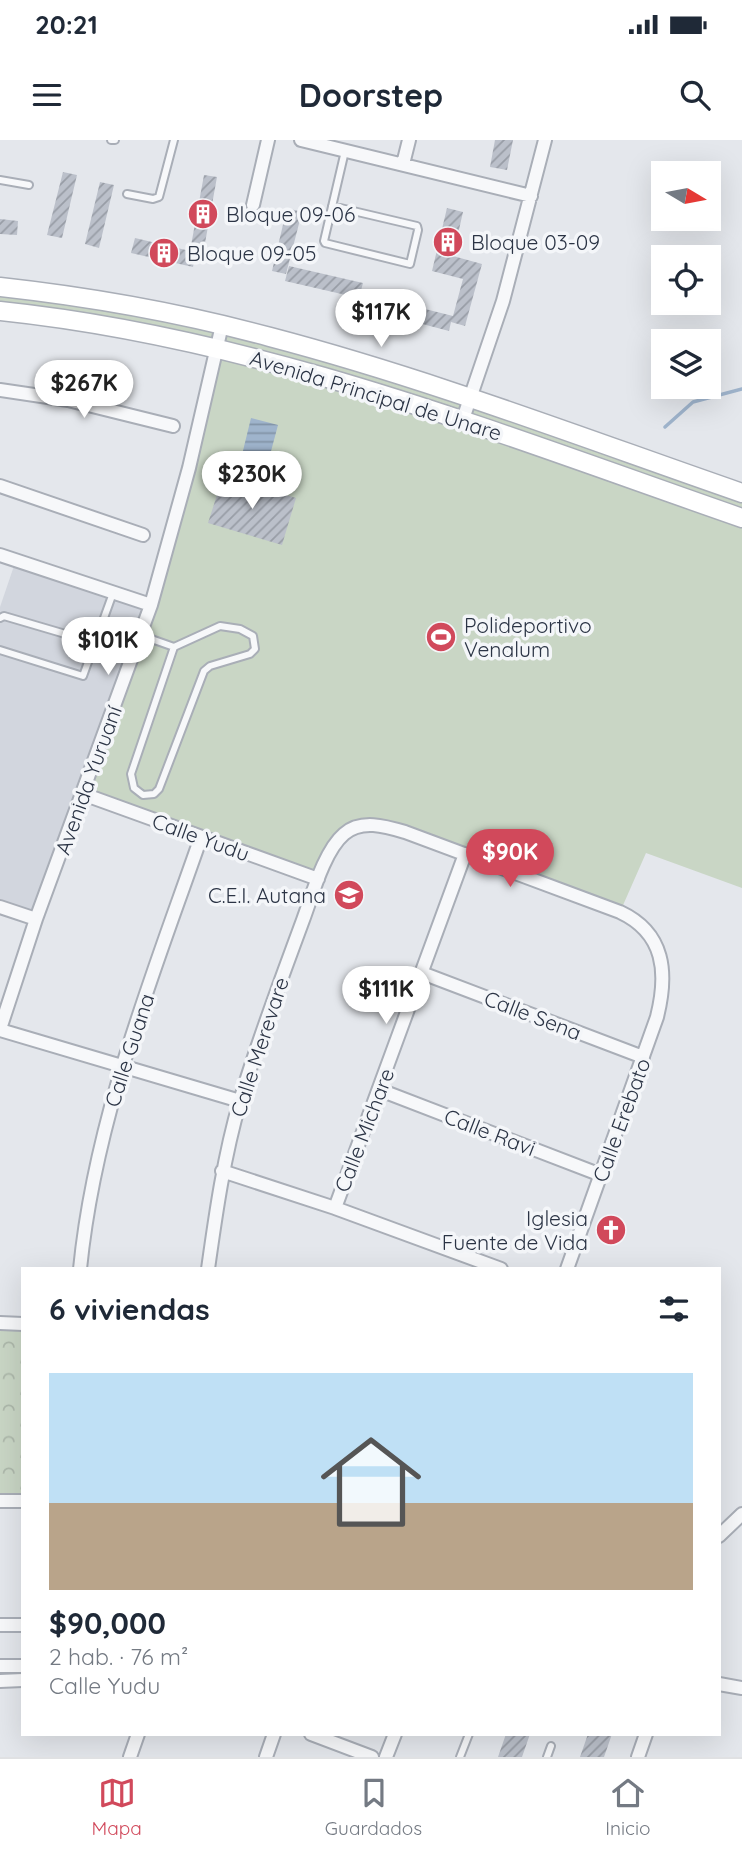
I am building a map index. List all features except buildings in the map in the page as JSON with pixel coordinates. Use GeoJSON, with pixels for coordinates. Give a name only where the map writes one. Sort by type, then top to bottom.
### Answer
{"type":"FeatureCollection","features":[{"type":"Feature","properties":{"kind":"street"},"geometry":{"type":"LineString","coordinates":[[254,205],[268,140]]}},
{"type":"Feature","properties":{"kind":"street"},"geometry":{"type":"LineString","coordinates":[[301,140],[531,196]]}},
{"type":"Feature","properties":{"kind":"street"},"geometry":{"type":"LineString","coordinates":[[403,164],[409,140]]}},
{"type":"Feature","properties":{"kind":"street"},"geometry":{"type":"LineString","coordinates":[[463,419],[503,301],[545,140]]}},
{"type":"Feature","properties":{"kind":"street","name":"Avenida Principal de Unare"},"geometry":{"type":"LineString","coordinates":[[0,287],[120,304],[222,325],[309,347],[471,399],[742,493]]}},
{"type":"Feature","properties":{"kind":"street","name":"Avenida Principal de Unare"},"geometry":{"type":"LineString","coordinates":[[0,311],[102,326],[217,348],[329,377],[463,419],[742,518]]}},
{"type":"Feature","properties":{"kind":"street","name":"Avenida Yuruaní"},"geometry":{"type":"LineString","coordinates":[[1,1023],[36,919],[151,606],[189,468],[222,325]]}},
{"type":"Feature","properties":{"kind":"street"},"geometry":{"type":"LineString","coordinates":[[0,390],[90,405],[173,426]]}},
{"type":"Feature","properties":{"kind":"street"},"geometry":{"type":"LineString","coordinates":[[0,486],[143,535]]}},
{"type":"Feature","properties":{"kind":"street"},"geometry":{"type":"LineString","coordinates":[[0,555],[151,606]]}},
{"type":"Feature","properties":{"kind":"street","name":"Calle Yudu"},"geometry":{"type":"LineString","coordinates":[[83,794],[318,879]]}},
{"type":"Feature","properties":{"kind":"street","name":"Calle Merevare"},"geometry":{"type":"LineString","coordinates":[[208,1267],[222,1171],[240,1101],[318,879],[341,835],[359,826],[384,826],[465,854]]}},
{"type":"Feature","properties":{"kind":"street","name":"Calle Guana"},"geometry":{"type":"LineString","coordinates":[[80,1267],[92,1186],[121,1066],[201,837]]}},
{"type":"Feature","properties":{"kind":"street","name":"Calle Erebato"},"geometry":{"type":"LineString","coordinates":[[465,854],[634,919],[654,941],[663,968],[662,997],[643,1057],[568,1267]]}},
{"type":"Feature","properties":{"kind":"street","name":"Calle Michare"},"geometry":{"type":"LineString","coordinates":[[335,1208],[465,854]]}},
{"type":"Feature","properties":{"kind":"street"},"geometry":{"type":"LineString","coordinates":[[0,906],[36,919]]}},
{"type":"Feature","properties":{"kind":"street","name":"Calle Sena"},"geometry":{"type":"LineString","coordinates":[[422,973],[643,1057]]}},
{"type":"Feature","properties":{"kind":"street"},"geometry":{"type":"LineString","coordinates":[[1,1023],[121,1066],[240,1101]]}},
{"type":"Feature","properties":{"kind":"street","name":"Calle Ravi"},"geometry":{"type":"LineString","coordinates":[[380,1090],[601,1175]]}},
{"type":"Feature","properties":{"kind":"street"},"geometry":{"type":"LineString","coordinates":[[222,1171],[335,1208],[496,1267]]}},
{"type":"Feature","properties":{"kind":"street"},"geometry":{"type":"LineString","coordinates":[[0,1322],[21,1324]]}},
{"type":"Feature","properties":{"kind":"street"},"geometry":{"type":"LineString","coordinates":[[0,1501],[21,1500]]}},
{"type":"Feature","properties":{"kind":"street"},"geometry":{"type":"LineString","coordinates":[[721,1534],[742,1514]]}},
{"type":"Feature","properties":{"kind":"street"},"geometry":{"type":"LineString","coordinates":[[0,1625],[21,1625]]}},
{"type":"Feature","properties":{"kind":"street"},"geometry":{"type":"LineString","coordinates":[[0,1666],[21,1666]]}},
{"type":"Feature","properties":{"kind":"street"},"geometry":{"type":"LineString","coordinates":[[0,1681],[21,1680]]}},
{"type":"Feature","properties":{"kind":"street"},"geometry":{"type":"LineString","coordinates":[[721,1684],[742,1688]]}},
{"type":"Feature","properties":{"kind":"street"},"geometry":{"type":"LineString","coordinates":[[130,1757],[137,1736]]}},
{"type":"Feature","properties":{"kind":"street"},"geometry":{"type":"LineString","coordinates":[[266,1757],[273,1736]]}},
{"type":"Feature","properties":{"kind":"street"},"geometry":{"type":"LineString","coordinates":[[316,1736],[372,1757]]}},
{"type":"Feature","properties":{"kind":"street"},"geometry":{"type":"LineString","coordinates":[[386,1757],[394,1736]]}},
{"type":"Feature","properties":{"kind":"street"},"geometry":{"type":"LineString","coordinates":[[638,1757],[645,1736]]}},
{"type":"Feature","properties":{"kind":"lane"},"geometry":{"type":"LineString","coordinates":[[127,194],[153,199],[159,197],[174,140]]}},
{"type":"Feature","properties":{"kind":"lane"},"geometry":{"type":"LineString","coordinates":[[332,206],[417,226],[410,264],[325,243],[332,206],[345,150]]}},
{"type":"Feature","properties":{"kind":"lane"},"geometry":{"type":"LineString","coordinates":[[0,180],[29,185]]}},
{"type":"Feature","properties":{"kind":"lane"},"geometry":{"type":"LineString","coordinates":[[0,650],[80,676],[85,673],[113,593]]}},
{"type":"Feature","properties":{"kind":"lane"},"geometry":{"type":"LineString","coordinates":[[0,618],[4,615],[96,643]]}},
{"type":"Feature","properties":{"kind":"lane"},"geometry":{"type":"LineString","coordinates":[[140,635],[174,647],[220,625],[240,629],[253,636],[255,643],[250,654],[210,666],[204,671],[159,789],[155,794],[143,795],[134,788],[131,774],[174,647]]}},
{"type":"Feature","properties":{"kind":"lane"},"geometry":{"type":"LineString","coordinates":[[460,1757],[468,1736]]}},
{"type":"Feature","properties":{"kind":"lane"},"geometry":{"type":"LineString","coordinates":[[547,1757],[551,1746]]}},
{"type":"Feature","properties":{"kind":"shaded area"},"geometry":{"type":"Polygon","coordinates":[[[16,560],[151,605],[36,919],[0,907],[0,607],[16,560]]]}},
{"type":"Feature","properties":{"kind":"green space","name":"Polideportivo Venalum"},"geometry":{"type":"Polygon","coordinates":[[[0,287],[238,329],[742,493],[742,888],[646,853],[620,912],[405,832],[352,828],[318,879],[83,794],[151,605],[217,348],[0,311],[0,287]]]}},
{"type":"Feature","properties":{"kind":"green space"},"geometry":{"type":"Polygon","coordinates":[[[0,1323],[21,1324],[21,1501],[0,1501],[0,1323]]]}},
{"type":"Feature","properties":{"kind":"water"},"geometry":{"type":"Polygon","coordinates":[[[251,418],[278,425],[266,470],[240,463],[251,418]]]}},
{"type":"Feature","properties":{"kind":"waterway"},"geometry":{"type":"LineString","coordinates":[[665,427],[693,402],[742,389]]}},
{"type":"Feature","properties":{"kind":"place","name":"Bloque 09-06"},"geometry":{"type":"Point","coordinates":[203,214]}},
{"type":"Feature","properties":{"kind":"place","name":"Bloque 03-09"},"geometry":{"type":"Point","coordinates":[448,242]}},
{"type":"Feature","properties":{"kind":"place","name":"Bloque 09-05"},"geometry":{"type":"Point","coordinates":[164,253]}},
{"type":"Feature","properties":{"kind":"place","name":"Polideportivo Venalum"},"geometry":{"type":"Point","coordinates":[441,637]}},
{"type":"Feature","properties":{"kind":"place","name":"C.E.I. Autana"},"geometry":{"type":"Point","coordinates":[349,895]}},
{"type":"Feature","properties":{"kind":"place","name":"Iglesia Fuente de Vida"},"geometry":{"type":"Point","coordinates":[611,1230]}}]}
